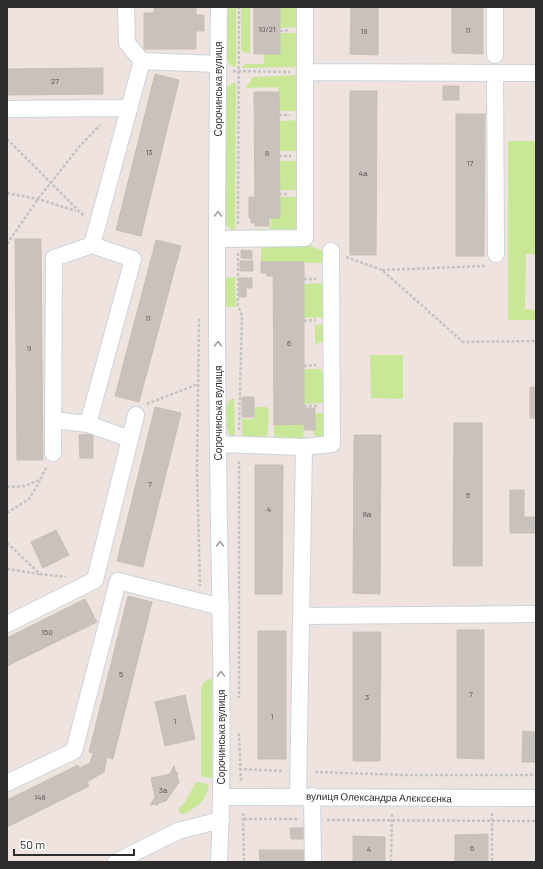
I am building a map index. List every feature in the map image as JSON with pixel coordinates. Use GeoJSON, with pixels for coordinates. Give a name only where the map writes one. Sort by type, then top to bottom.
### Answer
{"type":"FeatureCollection","features":[{"type":"Feature","properties":{"kind":"street"},"geometry":{"type":"LineString","coordinates":[[126,7],[127,43],[142,61],[218,68]]}},
{"type":"Feature","properties":{"kind":"street","name":"Сорочинська вулиця"},"geometry":{"type":"LineString","coordinates":[[219,7],[218,444],[221,607],[221,820],[219,862]]}},
{"type":"Feature","properties":{"kind":"street"},"geometry":{"type":"LineString","coordinates":[[218,239],[305,238],[305,7]]}},
{"type":"Feature","properties":{"kind":"street"},"geometry":{"type":"LineString","coordinates":[[495,7],[495,55]]}},
{"type":"Feature","properties":{"kind":"street"},"geometry":{"type":"LineString","coordinates":[[92,245],[122,108],[142,61]]}},
{"type":"Feature","properties":{"kind":"street"},"geometry":{"type":"LineString","coordinates":[[306,72],[536,73]]}},
{"type":"Feature","properties":{"kind":"street"},"geometry":{"type":"LineString","coordinates":[[495,73],[496,254]]}},
{"type":"Feature","properties":{"kind":"street"},"geometry":{"type":"LineString","coordinates":[[7,109],[122,108]]}},
{"type":"Feature","properties":{"kind":"street"},"geometry":{"type":"LineString","coordinates":[[53,453],[54,258],[92,245],[133,259],[88,424]]}},
{"type":"Feature","properties":{"kind":"street"},"geometry":{"type":"LineString","coordinates":[[218,444],[304,447],[332,444],[331,251]]}},
{"type":"Feature","properties":{"kind":"street"},"geometry":{"type":"LineString","coordinates":[[95,580],[130,439],[141,408]]}},
{"type":"Feature","properties":{"kind":"street"},"geometry":{"type":"LineString","coordinates":[[53,420],[88,424],[130,439]]}},
{"type":"Feature","properties":{"kind":"street"},"geometry":{"type":"LineString","coordinates":[[304,447],[299,771],[312,820],[313,862]]}},
{"type":"Feature","properties":{"kind":"street"},"geometry":{"type":"LineString","coordinates":[[7,624],[95,580],[118,582],[221,607]]}},
{"type":"Feature","properties":{"kind":"street"},"geometry":{"type":"LineString","coordinates":[[7,783],[74,751],[118,582]]}},
{"type":"Feature","properties":{"kind":"street"},"geometry":{"type":"LineString","coordinates":[[302,616],[536,614]]}},
{"type":"Feature","properties":{"kind":"street","name":"вулиця Олександра Алєксєєнка"},"geometry":{"type":"LineString","coordinates":[[221,797],[305,796],[536,798]]}},
{"type":"Feature","properties":{"kind":"street"},"geometry":{"type":"LineString","coordinates":[[116,862],[178,831],[221,820]]}},
{"type":"Feature","properties":{"kind":"path"},"geometry":{"type":"LineString","coordinates":[[218,68],[306,72]]}},
{"type":"Feature","properties":{"kind":"path"},"geometry":{"type":"LineString","coordinates":[[7,244],[38,199],[80,146],[122,108]]}},
{"type":"Feature","properties":{"kind":"path"},"geometry":{"type":"LineString","coordinates":[[7,139],[78,211],[98,222]]}},
{"type":"Feature","properties":{"kind":"path"},"geometry":{"type":"LineString","coordinates":[[7,192],[38,199],[78,211],[98,222]]}},
{"type":"Feature","properties":{"kind":"path"},"geometry":{"type":"LineString","coordinates":[[331,251],[382,270],[463,342],[536,341]]}},
{"type":"Feature","properties":{"kind":"path"},"geometry":{"type":"LineString","coordinates":[[382,270],[493,265],[496,254]]}},
{"type":"Feature","properties":{"kind":"path"},"geometry":{"type":"LineString","coordinates":[[141,408],[198,384]]}},
{"type":"Feature","properties":{"kind":"path"},"geometry":{"type":"LineString","coordinates":[[7,513],[29,499],[53,453]]}},
{"type":"Feature","properties":{"kind":"path"},"geometry":{"type":"LineString","coordinates":[[7,487],[24,486],[40,480]]}},
{"type":"Feature","properties":{"kind":"path"},"geometry":{"type":"LineString","coordinates":[[7,543],[40,574]]}},
{"type":"Feature","properties":{"kind":"path"},"geometry":{"type":"LineString","coordinates":[[7,569],[95,580]]}},
{"type":"Feature","properties":{"kind":"path"},"geometry":{"type":"LineString","coordinates":[[221,768],[405,774],[536,774]]}},
{"type":"Feature","properties":{"kind":"path"},"geometry":{"type":"LineString","coordinates":[[391,862],[392,797]]}},
{"type":"Feature","properties":{"kind":"path"},"geometry":{"type":"LineString","coordinates":[[492,798],[492,862]]}},
{"type":"Feature","properties":{"kind":"path"},"geometry":{"type":"LineString","coordinates":[[244,819],[536,821]]}},
{"type":"Feature","properties":{"kind":"green space"},"geometry":{"type":"Polygon","coordinates":[[[226,7],[236,7],[236,68],[229,64],[226,57],[226,7]]]}},
{"type":"Feature","properties":{"kind":"green space"},"geometry":{"type":"Polygon","coordinates":[[[241,7],[250,7],[250,53],[245,53],[241,50],[241,7]]]}},
{"type":"Feature","properties":{"kind":"green space"},"geometry":{"type":"Polygon","coordinates":[[[280,7],[301,7],[301,27],[280,28],[280,7]]]}},
{"type":"Feature","properties":{"kind":"green space"},"geometry":{"type":"Polygon","coordinates":[[[280,33],[301,33],[301,67],[242,68],[245,64],[264,64],[264,54],[280,54],[280,33]]]}},
{"type":"Feature","properties":{"kind":"green space"},"geometry":{"type":"Polygon","coordinates":[[[301,75],[300,111],[279,111],[278,87],[246,88],[253,77],[301,75]]]}},
{"type":"Feature","properties":{"kind":"green space"},"geometry":{"type":"Polygon","coordinates":[[[236,82],[235,232],[226,225],[226,87],[236,82]]]}},
{"type":"Feature","properties":{"kind":"green space"},"geometry":{"type":"Polygon","coordinates":[[[300,120],[300,151],[279,151],[279,121],[300,120]]]}},
{"type":"Feature","properties":{"kind":"green space"},"geometry":{"type":"Polygon","coordinates":[[[508,141],[536,141],[536,254],[526,254],[525,309],[536,310],[536,320],[508,320],[508,141]]]}},
{"type":"Feature","properties":{"kind":"green space"},"geometry":{"type":"Polygon","coordinates":[[[279,161],[300,161],[300,190],[279,190],[279,161]]]}},
{"type":"Feature","properties":{"kind":"green space"},"geometry":{"type":"Polygon","coordinates":[[[279,197],[300,197],[299,226],[293,232],[254,234],[254,229],[270,229],[271,218],[280,218],[279,197]]]}},
{"type":"Feature","properties":{"kind":"green space"},"geometry":{"type":"Polygon","coordinates":[[[261,245],[311,246],[323,251],[327,263],[261,262],[261,245]]]}},
{"type":"Feature","properties":{"kind":"green space"},"geometry":{"type":"Polygon","coordinates":[[[235,277],[236,307],[226,307],[226,278],[235,277]]]}},
{"type":"Feature","properties":{"kind":"green space"},"geometry":{"type":"Polygon","coordinates":[[[327,283],[327,317],[304,318],[304,284],[327,283]]]}},
{"type":"Feature","properties":{"kind":"green space"},"geometry":{"type":"Polygon","coordinates":[[[327,324],[324,340],[315,345],[315,325],[327,324]]]}},
{"type":"Feature","properties":{"kind":"green space"},"geometry":{"type":"Polygon","coordinates":[[[370,355],[403,355],[403,399],[371,398],[370,355]]]}},
{"type":"Feature","properties":{"kind":"green space"},"geometry":{"type":"Polygon","coordinates":[[[304,369],[321,369],[325,378],[325,399],[322,403],[304,404],[304,369]]]}},
{"type":"Feature","properties":{"kind":"green space"},"geometry":{"type":"Polygon","coordinates":[[[234,398],[235,437],[231,437],[227,428],[225,416],[227,404],[234,398]]]}},
{"type":"Feature","properties":{"kind":"green space"},"geometry":{"type":"Polygon","coordinates":[[[254,407],[266,407],[269,410],[267,441],[242,440],[242,419],[254,419],[254,407]]]}},
{"type":"Feature","properties":{"kind":"green space"},"geometry":{"type":"Polygon","coordinates":[[[315,413],[326,413],[326,433],[321,439],[315,436],[313,432],[313,430],[315,430],[315,413]]]}},
{"type":"Feature","properties":{"kind":"green space"},"geometry":{"type":"Polygon","coordinates":[[[304,424],[303,441],[277,441],[274,436],[274,425],[304,424]]]}},
{"type":"Feature","properties":{"kind":"green space"},"geometry":{"type":"Polygon","coordinates":[[[212,678],[212,778],[201,776],[201,687],[204,682],[212,678]]]}},
{"type":"Feature","properties":{"kind":"green space"},"geometry":{"type":"Polygon","coordinates":[[[196,782],[209,784],[205,796],[197,807],[182,815],[178,809],[185,802],[196,782]]]}},
{"type":"Feature","properties":{"kind":"building"},"geometry":{"type":"Polygon","coordinates":[[[154,7],[183,7],[183,13],[154,13],[154,7]]]}},
{"type":"Feature","properties":{"kind":"building"},"geometry":{"type":"Polygon","coordinates":[[[183,7],[196,7],[196,49],[144,49],[144,13],[183,13],[183,7]]]}},
{"type":"Feature","properties":{"kind":"building"},"geometry":{"type":"Polygon","coordinates":[[[254,7],[280,7],[280,54],[254,54],[254,7]]]}},
{"type":"Feature","properties":{"kind":"building"},"geometry":{"type":"Polygon","coordinates":[[[351,7],[378,7],[378,55],[350,54],[351,7]]]}},
{"type":"Feature","properties":{"kind":"building"},"geometry":{"type":"Polygon","coordinates":[[[452,7],[483,7],[483,54],[452,53],[452,7]]]}},
{"type":"Feature","properties":{"kind":"building"},"geometry":{"type":"Polygon","coordinates":[[[196,15],[204,15],[204,31],[196,31],[196,15]]]}},
{"type":"Feature","properties":{"kind":"building"},"geometry":{"type":"Polygon","coordinates":[[[103,68],[103,94],[7,95],[7,69],[103,68]]]}},
{"type":"Feature","properties":{"kind":"building"},"geometry":{"type":"Polygon","coordinates":[[[155,74],[179,80],[141,236],[116,230],[155,74]]]}},
{"type":"Feature","properties":{"kind":"building"},"geometry":{"type":"Polygon","coordinates":[[[443,86],[459,86],[459,100],[443,100],[443,86]]]}},
{"type":"Feature","properties":{"kind":"building"},"geometry":{"type":"Polygon","coordinates":[[[350,91],[377,91],[376,255],[350,255],[350,91]]]}},
{"type":"Feature","properties":{"kind":"building"},"geometry":{"type":"Polygon","coordinates":[[[254,92],[279,92],[280,218],[255,218],[254,92]]]}},
{"type":"Feature","properties":{"kind":"building"},"geometry":{"type":"Polygon","coordinates":[[[456,114],[485,114],[484,256],[456,256],[456,114]]]}},
{"type":"Feature","properties":{"kind":"building"},"geometry":{"type":"Polygon","coordinates":[[[249,197],[255,197],[255,218],[269,218],[269,226],[255,226],[255,223],[251,223],[251,218],[249,218],[249,197]]]}},
{"type":"Feature","properties":{"kind":"building"},"geometry":{"type":"Polygon","coordinates":[[[15,239],[41,239],[43,460],[17,460],[15,239]]]}},
{"type":"Feature","properties":{"kind":"building"},"geometry":{"type":"Polygon","coordinates":[[[156,240],[181,246],[139,402],[115,396],[156,240]]]}},
{"type":"Feature","properties":{"kind":"building"},"geometry":{"type":"Polygon","coordinates":[[[241,250],[252,251],[252,259],[241,258],[241,250]]]}},
{"type":"Feature","properties":{"kind":"building"},"geometry":{"type":"Polygon","coordinates":[[[240,261],[253,261],[253,271],[240,271],[240,261]]]}},
{"type":"Feature","properties":{"kind":"building"},"geometry":{"type":"Polygon","coordinates":[[[261,262],[273,262],[273,276],[267,276],[267,273],[261,273],[261,262]]]}},
{"type":"Feature","properties":{"kind":"building"},"geometry":{"type":"Polygon","coordinates":[[[273,262],[304,262],[304,424],[274,425],[273,262]]]}},
{"type":"Feature","properties":{"kind":"building"},"geometry":{"type":"Polygon","coordinates":[[[239,278],[252,278],[252,288],[246,288],[246,297],[239,297],[239,278]]]}},
{"type":"Feature","properties":{"kind":"building"},"geometry":{"type":"Polygon","coordinates":[[[530,387],[536,387],[536,418],[530,418],[530,387]]]}},
{"type":"Feature","properties":{"kind":"building"},"geometry":{"type":"Polygon","coordinates":[[[242,397],[254,397],[254,417],[242,417],[242,397]]]}},
{"type":"Feature","properties":{"kind":"building"},"geometry":{"type":"Polygon","coordinates":[[[155,407],[181,413],[143,567],[117,561],[155,407]]]}},
{"type":"Feature","properties":{"kind":"building"},"geometry":{"type":"Polygon","coordinates":[[[304,408],[315,408],[315,430],[304,430],[304,408]]]}},
{"type":"Feature","properties":{"kind":"building"},"geometry":{"type":"Polygon","coordinates":[[[454,423],[482,423],[482,566],[453,566],[454,423]]]}},
{"type":"Feature","properties":{"kind":"building"},"geometry":{"type":"Polygon","coordinates":[[[93,434],[93,458],[80,458],[79,435],[93,434]]]}},
{"type":"Feature","properties":{"kind":"building"},"geometry":{"type":"Polygon","coordinates":[[[354,435],[381,435],[380,594],[353,593],[354,435]]]}},
{"type":"Feature","properties":{"kind":"building"},"geometry":{"type":"Polygon","coordinates":[[[255,465],[283,465],[282,594],[255,594],[255,465]]]}},
{"type":"Feature","properties":{"kind":"building"},"geometry":{"type":"Polygon","coordinates":[[[510,490],[524,490],[524,517],[536,517],[536,533],[510,533],[510,490]]]}},
{"type":"Feature","properties":{"kind":"building"},"geometry":{"type":"Polygon","coordinates":[[[56,530],[69,555],[43,568],[31,542],[56,530]]]}},
{"type":"Feature","properties":{"kind":"building"},"geometry":{"type":"Polygon","coordinates":[[[128,596],[152,602],[113,759],[107,757],[104,772],[87,782],[80,768],[90,763],[93,753],[89,752],[128,596]]]}},
{"type":"Feature","properties":{"kind":"building"},"geometry":{"type":"Polygon","coordinates":[[[85,599],[97,622],[7,666],[7,638],[85,599]]]}},
{"type":"Feature","properties":{"kind":"building"},"geometry":{"type":"Polygon","coordinates":[[[457,630],[484,630],[484,759],[457,758],[457,630]]]}},
{"type":"Feature","properties":{"kind":"building"},"geometry":{"type":"Polygon","coordinates":[[[258,631],[286,631],[286,759],[258,759],[258,631]]]}},
{"type":"Feature","properties":{"kind":"building"},"geometry":{"type":"Polygon","coordinates":[[[353,632],[381,632],[380,761],[353,761],[353,632]]]}},
{"type":"Feature","properties":{"kind":"building"},"geometry":{"type":"Polygon","coordinates":[[[185,695],[195,739],[165,746],[155,702],[185,695]]]}},
{"type":"Feature","properties":{"kind":"building"},"geometry":{"type":"Polygon","coordinates":[[[523,731],[536,732],[536,762],[522,762],[523,731]]]}},
{"type":"Feature","properties":{"kind":"building"},"geometry":{"type":"Polygon","coordinates":[[[78,765],[89,786],[7,827],[7,800],[78,765]]]}},
{"type":"Feature","properties":{"kind":"building"},"geometry":{"type":"Polygon","coordinates":[[[174,766],[176,773],[178,772],[177,775],[179,782],[166,801],[159,803],[157,806],[156,804],[150,805],[155,797],[151,778],[170,774],[174,766]]]}},
{"type":"Feature","properties":{"kind":"building"},"geometry":{"type":"Polygon","coordinates":[[[290,828],[305,828],[306,839],[291,839],[290,828]]]}},
{"type":"Feature","properties":{"kind":"building"},"geometry":{"type":"Polygon","coordinates":[[[488,834],[488,862],[455,862],[455,835],[488,834]]]}},
{"type":"Feature","properties":{"kind":"building"},"geometry":{"type":"Polygon","coordinates":[[[353,836],[385,837],[385,862],[353,862],[353,836]]]}},
{"type":"Feature","properties":{"kind":"building"},"geometry":{"type":"Polygon","coordinates":[[[259,850],[304,850],[304,862],[260,862],[259,850]]]}}]}
